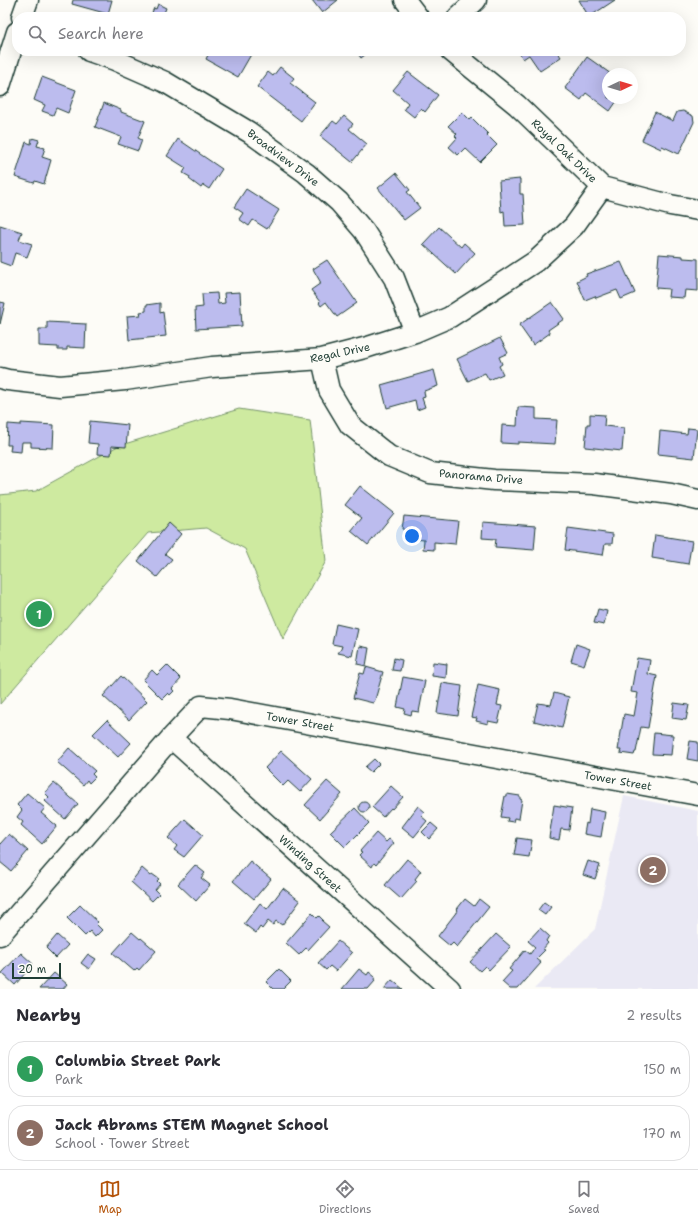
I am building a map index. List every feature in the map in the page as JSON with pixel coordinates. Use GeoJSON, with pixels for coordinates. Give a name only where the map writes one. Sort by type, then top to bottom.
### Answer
{"type":"FeatureCollection","features":[{"type":"Feature","properties":{"kind":"street"},"geometry":{"type":"LineString","coordinates":[[24,12],[28,0]]}},
{"type":"Feature","properties":{"kind":"street"},"geometry":{"type":"LineString","coordinates":[[405,0],[414,12]]}},
{"type":"Feature","properties":{"kind":"street"},"geometry":{"type":"LineString","coordinates":[[463,12],[476,0]]}},
{"type":"Feature","properties":{"kind":"street"},"geometry":{"type":"LineString","coordinates":[[0,86],[12,48]]}},
{"type":"Feature","properties":{"kind":"street","name":"Broadview Drive"},"geometry":{"type":"LineString","coordinates":[[103,56],[165,82],[249,132],[306,173],[339,202],[364,231],[394,278],[414,332]]}},
{"type":"Feature","properties":{"kind":"street","name":"Royal Oak Drive"},"geometry":{"type":"LineString","coordinates":[[457,56],[517,105],[602,187],[670,205],[698,210]]}},
{"type":"Feature","properties":{"kind":"street","name":"Regal Drive"},"geometry":{"type":"LineString","coordinates":[[0,378],[60,386],[125,380],[212,367],[322,359],[368,347],[414,332],[450,317],[536,261],[574,226],[602,187]]}},
{"type":"Feature","properties":{"kind":"street","name":"Panorama Drive"},"geometry":{"type":"LineString","coordinates":[[322,359],[329,390],[350,425],[389,456],[430,473],[494,480],[594,484],[698,500]]}},
{"type":"Feature","properties":{"kind":"street","name":"Tower Street"},"geometry":{"type":"LineString","coordinates":[[0,935],[171,738],[201,706],[228,709],[698,796]]}},
{"type":"Feature","properties":{"kind":"street","name":"Winding Street"},"geometry":{"type":"LineString","coordinates":[[171,738],[450,989]]}},
{"type":"Feature","properties":{"kind":"shaded area"},"geometry":{"type":"Polygon","coordinates":[[[624,796],[698,811],[698,989],[534,989],[595,929],[624,796]]]}},
{"type":"Feature","properties":{"kind":"green space"},"geometry":{"type":"Polygon","coordinates":[[[239,409],[310,420],[326,561],[283,639],[245,549],[206,528],[148,533],[0,704],[0,495],[36,491],[118,446],[239,409]]]}},
{"type":"Feature","properties":{"kind":"building"},"geometry":{"type":"Polygon","coordinates":[[[73,0],[112,0],[109,12],[101,12],[72,4],[73,0]]]}},
{"type":"Feature","properties":{"kind":"building"},"geometry":{"type":"Polygon","coordinates":[[[312,0],[338,0],[323,12],[321,12],[312,0]]]}},
{"type":"Feature","properties":{"kind":"building"},"geometry":{"type":"Polygon","coordinates":[[[579,0],[615,0],[597,12],[586,12],[579,0]]]}},
{"type":"Feature","properties":{"kind":"building"},"geometry":{"type":"Polygon","coordinates":[[[158,4],[166,8],[164,12],[152,12],[154,8],[156,9],[158,4]]]}},
{"type":"Feature","properties":{"kind":"building"},"geometry":{"type":"Polygon","coordinates":[[[208,56],[250,56],[238,77],[206,59],[208,56]]]}},
{"type":"Feature","properties":{"kind":"building"},"geometry":{"type":"Polygon","coordinates":[[[530,56],[560,56],[561,57],[540,71],[530,56]]]}},
{"type":"Feature","properties":{"kind":"building"},"geometry":{"type":"Polygon","coordinates":[[[587,57],[603,68],[602,104],[615,104],[610,111],[586,93],[581,100],[565,88],[587,57]]]}},
{"type":"Feature","properties":{"kind":"building"},"geometry":{"type":"Polygon","coordinates":[[[280,67],[294,78],[290,83],[315,102],[301,121],[257,87],[268,72],[273,76],[280,67]]]}},
{"type":"Feature","properties":{"kind":"building"},"geometry":{"type":"Polygon","coordinates":[[[408,72],[438,95],[425,112],[421,108],[414,117],[404,109],[408,103],[393,90],[408,72]]]}},
{"type":"Feature","properties":{"kind":"building"},"geometry":{"type":"Polygon","coordinates":[[[42,77],[76,90],[68,113],[56,108],[53,115],[42,111],[45,105],[34,100],[42,77]]]}},
{"type":"Feature","properties":{"kind":"building"},"geometry":{"type":"Polygon","coordinates":[[[104,103],[121,110],[121,112],[145,121],[138,138],[142,140],[138,151],[118,144],[121,137],[95,127],[104,103]]]}},
{"type":"Feature","properties":{"kind":"building"},"geometry":{"type":"Polygon","coordinates":[[[683,111],[693,116],[694,122],[679,154],[662,146],[661,149],[642,140],[655,112],[673,121],[677,112],[683,111]]]}},
{"type":"Feature","properties":{"kind":"building"},"geometry":{"type":"Polygon","coordinates":[[[462,112],[470,120],[472,118],[497,145],[480,162],[465,148],[458,155],[449,147],[457,138],[455,136],[457,134],[448,126],[462,112]]]}},
{"type":"Feature","properties":{"kind":"building"},"geometry":{"type":"Polygon","coordinates":[[[344,116],[353,124],[349,129],[367,144],[352,162],[320,136],[333,121],[337,124],[344,116]]]}},
{"type":"Feature","properties":{"kind":"building"},"geometry":{"type":"Polygon","coordinates":[[[32,138],[39,140],[37,146],[45,148],[42,157],[51,160],[44,184],[35,181],[34,183],[15,177],[26,142],[31,144],[32,138]]]}},
{"type":"Feature","properties":{"kind":"building"},"geometry":{"type":"Polygon","coordinates":[[[178,139],[222,169],[209,189],[203,185],[201,188],[189,179],[190,177],[183,173],[186,168],[167,156],[178,139]]]}},
{"type":"Feature","properties":{"kind":"building"},"geometry":{"type":"Polygon","coordinates":[[[396,173],[410,190],[407,192],[420,208],[404,220],[378,188],[396,173]]]}},
{"type":"Feature","properties":{"kind":"building"},"geometry":{"type":"Polygon","coordinates":[[[520,179],[520,194],[523,194],[525,225],[505,226],[504,211],[501,212],[499,181],[520,179]]]}},
{"type":"Feature","properties":{"kind":"building"},"geometry":{"type":"Polygon","coordinates":[[[246,189],[279,210],[267,229],[253,220],[249,226],[239,219],[243,213],[234,207],[246,189]]]}},
{"type":"Feature","properties":{"kind":"building"},"geometry":{"type":"Polygon","coordinates":[[[0,225],[22,232],[19,240],[32,244],[27,257],[15,253],[11,266],[0,262],[0,225]]]}},
{"type":"Feature","properties":{"kind":"building"},"geometry":{"type":"Polygon","coordinates":[[[439,227],[461,247],[464,243],[475,253],[456,274],[423,244],[439,227]]]}},
{"type":"Feature","properties":{"kind":"building"},"geometry":{"type":"Polygon","coordinates":[[[659,254],[698,259],[698,291],[685,290],[684,298],[668,297],[669,289],[656,288],[659,254]]]}},
{"type":"Feature","properties":{"kind":"building"},"geometry":{"type":"Polygon","coordinates":[[[327,260],[357,303],[337,317],[326,302],[321,306],[319,303],[320,302],[311,290],[321,283],[313,269],[327,260]]]}},
{"type":"Feature","properties":{"kind":"building"},"geometry":{"type":"Polygon","coordinates":[[[621,262],[635,293],[621,299],[617,290],[596,298],[595,296],[585,300],[577,281],[587,276],[586,274],[621,262]]]}},
{"type":"Feature","properties":{"kind":"building"},"geometry":{"type":"Polygon","coordinates":[[[240,292],[242,326],[196,329],[195,308],[203,307],[202,294],[217,293],[218,304],[225,303],[224,293],[240,292]]]}},
{"type":"Feature","properties":{"kind":"building"},"geometry":{"type":"Polygon","coordinates":[[[0,302],[5,303],[0,324],[0,302]]]}},
{"type":"Feature","properties":{"kind":"building"},"geometry":{"type":"Polygon","coordinates":[[[552,302],[564,319],[548,330],[550,333],[533,345],[519,325],[552,302]]]}},
{"type":"Feature","properties":{"kind":"building"},"geometry":{"type":"Polygon","coordinates":[[[160,303],[160,313],[163,312],[166,336],[129,340],[127,316],[141,315],[140,312],[146,311],[146,305],[160,303]]]}},
{"type":"Feature","properties":{"kind":"building"},"geometry":{"type":"Polygon","coordinates":[[[47,322],[86,324],[85,348],[67,347],[67,350],[58,350],[58,347],[39,346],[39,329],[47,329],[47,322]]]}},
{"type":"Feature","properties":{"kind":"building"},"geometry":{"type":"Polygon","coordinates":[[[500,338],[508,353],[499,357],[502,364],[499,366],[503,374],[489,380],[485,373],[468,381],[457,359],[500,338]]]}},
{"type":"Feature","properties":{"kind":"building"},"geometry":{"type":"Polygon","coordinates":[[[434,370],[438,386],[424,391],[425,397],[422,398],[425,407],[417,410],[415,400],[387,408],[381,385],[434,370]]]}},
{"type":"Feature","properties":{"kind":"building"},"geometry":{"type":"Polygon","coordinates":[[[518,407],[536,408],[536,419],[557,420],[555,444],[518,442],[518,444],[501,443],[502,425],[517,426],[518,407]]]}},
{"type":"Feature","properties":{"kind":"building"},"geometry":{"type":"Polygon","coordinates":[[[590,414],[605,415],[604,426],[624,428],[622,451],[585,447],[587,424],[590,424],[590,414]]]}},
{"type":"Feature","properties":{"kind":"building"},"geometry":{"type":"Polygon","coordinates":[[[90,421],[128,425],[126,447],[112,446],[111,455],[97,454],[98,444],[88,443],[90,421]]]}},
{"type":"Feature","properties":{"kind":"building"},"geometry":{"type":"Polygon","coordinates":[[[21,423],[54,425],[53,448],[31,447],[31,442],[22,442],[21,452],[10,451],[11,445],[7,445],[8,424],[21,425],[21,423]]]}},
{"type":"Feature","properties":{"kind":"building"},"geometry":{"type":"Polygon","coordinates":[[[688,428],[697,429],[694,458],[658,454],[660,431],[687,434],[688,428]]]}},
{"type":"Feature","properties":{"kind":"building"},"geometry":{"type":"Polygon","coordinates":[[[360,486],[394,513],[368,545],[351,531],[362,518],[345,505],[360,486]]]}},
{"type":"Feature","properties":{"kind":"building"},"geometry":{"type":"Polygon","coordinates":[[[404,516],[458,521],[455,544],[434,542],[434,550],[423,549],[424,540],[405,538],[406,530],[402,529],[404,516]]]}},
{"type":"Feature","properties":{"kind":"building"},"geometry":{"type":"Polygon","coordinates":[[[483,522],[536,526],[534,550],[495,547],[496,539],[482,538],[483,522]]]}},
{"type":"Feature","properties":{"kind":"building"},"geometry":{"type":"Polygon","coordinates":[[[169,523],[181,534],[165,554],[172,559],[157,577],[138,561],[169,523]]]}},
{"type":"Feature","properties":{"kind":"building"},"geometry":{"type":"Polygon","coordinates":[[[568,528],[613,534],[612,544],[605,544],[603,555],[565,550],[568,528]]]}},
{"type":"Feature","properties":{"kind":"building"},"geometry":{"type":"Polygon","coordinates":[[[655,535],[692,541],[688,564],[652,558],[655,535]]]}},
{"type":"Feature","properties":{"kind":"building"},"geometry":{"type":"Polygon","coordinates":[[[598,609],[607,611],[604,625],[594,623],[598,609]]]}},
{"type":"Feature","properties":{"kind":"building"},"geometry":{"type":"Polygon","coordinates":[[[336,624],[358,629],[352,656],[338,653],[342,646],[332,644],[336,624]]]}},
{"type":"Feature","properties":{"kind":"building"},"geometry":{"type":"Polygon","coordinates":[[[576,644],[590,649],[584,665],[571,661],[576,644]]]}},
{"type":"Feature","properties":{"kind":"building"},"geometry":{"type":"Polygon","coordinates":[[[360,646],[369,648],[366,666],[357,664],[360,646]]]}},
{"type":"Feature","properties":{"kind":"building"},"geometry":{"type":"Polygon","coordinates":[[[394,658],[402,660],[400,671],[392,670],[394,658]]]}},
{"type":"Feature","properties":{"kind":"building"},"geometry":{"type":"Polygon","coordinates":[[[637,658],[650,660],[648,674],[657,676],[648,728],[641,727],[636,752],[634,755],[620,753],[621,750],[618,750],[624,714],[634,716],[638,693],[631,692],[637,658]]]}},
{"type":"Feature","properties":{"kind":"building"},"geometry":{"type":"Polygon","coordinates":[[[433,662],[447,664],[446,678],[432,676],[433,662]]]}},
{"type":"Feature","properties":{"kind":"building"},"geometry":{"type":"Polygon","coordinates":[[[167,665],[181,679],[172,689],[174,691],[170,695],[168,693],[162,699],[143,680],[152,670],[157,675],[167,665]]]}},
{"type":"Feature","properties":{"kind":"building"},"geometry":{"type":"Polygon","coordinates":[[[366,667],[383,672],[373,703],[353,698],[360,673],[364,674],[366,667]]]}},
{"type":"Feature","properties":{"kind":"building"},"geometry":{"type":"Polygon","coordinates":[[[121,676],[147,701],[129,720],[103,696],[121,676]]]}},
{"type":"Feature","properties":{"kind":"building"},"geometry":{"type":"Polygon","coordinates":[[[403,677],[425,681],[419,712],[412,711],[411,715],[404,713],[405,709],[397,707],[403,677]]]}},
{"type":"Feature","properties":{"kind":"building"},"geometry":{"type":"Polygon","coordinates":[[[442,683],[462,686],[458,716],[437,713],[442,683]]]}},
{"type":"Feature","properties":{"kind":"building"},"geometry":{"type":"Polygon","coordinates":[[[478,685],[500,690],[497,705],[502,706],[498,723],[488,721],[488,724],[476,721],[477,718],[471,717],[478,685]]]}},
{"type":"Feature","properties":{"kind":"building"},"geometry":{"type":"Polygon","coordinates":[[[554,693],[569,697],[562,728],[534,721],[538,703],[551,705],[554,693]]]}},
{"type":"Feature","properties":{"kind":"building"},"geometry":{"type":"Polygon","coordinates":[[[674,703],[689,705],[686,720],[672,718],[674,703]]]}},
{"type":"Feature","properties":{"kind":"building"},"geometry":{"type":"Polygon","coordinates":[[[107,720],[131,743],[118,757],[93,734],[107,720]]]}},
{"type":"Feature","properties":{"kind":"building"},"geometry":{"type":"Polygon","coordinates":[[[654,733],[673,735],[671,755],[652,754],[654,733]]]}},
{"type":"Feature","properties":{"kind":"building"},"geometry":{"type":"Polygon","coordinates":[[[690,741],[698,742],[698,761],[687,759],[690,741]]]}},
{"type":"Feature","properties":{"kind":"building"},"geometry":{"type":"Polygon","coordinates":[[[69,748],[95,771],[92,774],[95,777],[89,783],[87,780],[83,785],[57,762],[69,748]]]}},
{"type":"Feature","properties":{"kind":"building"},"geometry":{"type":"Polygon","coordinates":[[[281,751],[312,779],[300,792],[288,781],[283,786],[265,768],[281,751]]]}},
{"type":"Feature","properties":{"kind":"building"},"geometry":{"type":"Polygon","coordinates":[[[374,759],[379,764],[371,772],[365,767],[374,759]]]}},
{"type":"Feature","properties":{"kind":"building"},"geometry":{"type":"Polygon","coordinates":[[[327,781],[342,794],[320,819],[305,805],[327,781]]]}},
{"type":"Feature","properties":{"kind":"building"},"geometry":{"type":"Polygon","coordinates":[[[54,783],[78,804],[65,819],[45,801],[49,797],[45,793],[54,783]]]}},
{"type":"Feature","properties":{"kind":"building"},"geometry":{"type":"Polygon","coordinates":[[[391,786],[403,797],[383,817],[372,807],[391,786]]]}},
{"type":"Feature","properties":{"kind":"building"},"geometry":{"type":"Polygon","coordinates":[[[27,793],[45,808],[41,813],[57,826],[42,844],[21,825],[23,822],[17,817],[22,810],[17,805],[27,793]]]}},
{"type":"Feature","properties":{"kind":"building"},"geometry":{"type":"Polygon","coordinates":[[[507,794],[520,796],[520,799],[522,800],[519,819],[514,818],[513,822],[507,821],[508,818],[501,817],[505,796],[507,796],[507,794]]]}},
{"type":"Feature","properties":{"kind":"building"},"geometry":{"type":"Polygon","coordinates":[[[362,802],[366,802],[368,803],[368,811],[362,812],[359,809],[359,805],[362,802]]]}},
{"type":"Feature","properties":{"kind":"building"},"geometry":{"type":"Polygon","coordinates":[[[554,805],[572,808],[569,830],[561,829],[559,840],[549,838],[554,805]]]}},
{"type":"Feature","properties":{"kind":"building"},"geometry":{"type":"Polygon","coordinates":[[[418,806],[425,812],[421,816],[427,821],[414,837],[402,827],[418,806]]]}},
{"type":"Feature","properties":{"kind":"building"},"geometry":{"type":"Polygon","coordinates":[[[355,808],[369,823],[345,847],[330,832],[355,808]]]}},
{"type":"Feature","properties":{"kind":"building"},"geometry":{"type":"Polygon","coordinates":[[[590,809],[605,812],[601,837],[584,834],[586,823],[588,824],[590,809]]]}},
{"type":"Feature","properties":{"kind":"building"},"geometry":{"type":"Polygon","coordinates":[[[185,819],[203,835],[184,857],[174,850],[177,846],[168,838],[185,819]]]}},
{"type":"Feature","properties":{"kind":"building"},"geometry":{"type":"Polygon","coordinates":[[[431,823],[438,829],[429,839],[422,832],[431,823]]]}},
{"type":"Feature","properties":{"kind":"building"},"geometry":{"type":"Polygon","coordinates":[[[376,833],[386,842],[389,839],[394,843],[376,865],[374,863],[372,867],[359,855],[362,852],[360,851],[376,833]]]}},
{"type":"Feature","properties":{"kind":"building"},"geometry":{"type":"Polygon","coordinates":[[[9,834],[28,851],[11,871],[0,862],[0,844],[9,834]]]}},
{"type":"Feature","properties":{"kind":"building"},"geometry":{"type":"Polygon","coordinates":[[[517,838],[532,840],[529,857],[514,855],[517,838]]]}},
{"type":"Feature","properties":{"kind":"building"},"geometry":{"type":"Polygon","coordinates":[[[407,859],[421,871],[415,879],[417,881],[401,899],[385,885],[407,859]]]}},
{"type":"Feature","properties":{"kind":"building"},"geometry":{"type":"Polygon","coordinates":[[[250,861],[271,879],[254,899],[233,881],[250,861]]]}},
{"type":"Feature","properties":{"kind":"building"},"geometry":{"type":"Polygon","coordinates":[[[588,861],[600,865],[595,879],[583,875],[588,861]]]}},
{"type":"Feature","properties":{"kind":"building"},"geometry":{"type":"Polygon","coordinates":[[[195,865],[205,873],[201,878],[210,885],[196,901],[178,884],[195,865]]]}},
{"type":"Feature","properties":{"kind":"building"},"geometry":{"type":"Polygon","coordinates":[[[142,868],[151,876],[152,874],[159,879],[157,881],[160,884],[155,890],[159,894],[152,901],[131,882],[142,868]]]}},
{"type":"Feature","properties":{"kind":"building"},"geometry":{"type":"Polygon","coordinates":[[[283,888],[300,901],[282,925],[276,921],[273,925],[268,921],[262,929],[260,927],[256,933],[244,924],[260,903],[267,909],[283,888]]]}},
{"type":"Feature","properties":{"kind":"building"},"geometry":{"type":"Polygon","coordinates":[[[465,899],[474,906],[479,899],[489,907],[457,947],[453,943],[450,946],[438,936],[465,899]]]}},
{"type":"Feature","properties":{"kind":"building"},"geometry":{"type":"Polygon","coordinates":[[[544,902],[551,907],[545,915],[538,910],[544,902]]]}},
{"type":"Feature","properties":{"kind":"building"},"geometry":{"type":"Polygon","coordinates":[[[80,905],[98,922],[96,924],[102,930],[95,937],[90,931],[85,936],[67,918],[80,905]]]}},
{"type":"Feature","properties":{"kind":"building"},"geometry":{"type":"Polygon","coordinates":[[[312,913],[317,918],[319,916],[329,927],[308,950],[306,948],[299,955],[286,943],[312,913]]]}},
{"type":"Feature","properties":{"kind":"building"},"geometry":{"type":"Polygon","coordinates":[[[540,928],[549,936],[546,941],[548,943],[543,949],[545,950],[536,959],[541,963],[518,989],[510,989],[502,982],[512,971],[509,969],[525,950],[530,954],[535,947],[528,941],[540,928]]]}},
{"type":"Feature","properties":{"kind":"building"},"geometry":{"type":"Polygon","coordinates":[[[132,932],[156,951],[139,970],[137,968],[134,971],[113,953],[132,932]]]}},
{"type":"Feature","properties":{"kind":"building"},"geometry":{"type":"Polygon","coordinates":[[[496,934],[511,947],[489,970],[485,966],[480,971],[470,962],[496,934]]]}},
{"type":"Feature","properties":{"kind":"building"},"geometry":{"type":"Polygon","coordinates":[[[57,935],[68,945],[56,958],[46,948],[57,935]]]}},
{"type":"Feature","properties":{"kind":"building"},"geometry":{"type":"Polygon","coordinates":[[[338,941],[352,953],[336,971],[330,966],[326,970],[318,963],[338,941]]]}},
{"type":"Feature","properties":{"kind":"building"},"geometry":{"type":"Polygon","coordinates":[[[21,953],[33,964],[15,985],[2,973],[21,953]]]}},
{"type":"Feature","properties":{"kind":"building"},"geometry":{"type":"Polygon","coordinates":[[[88,954],[96,959],[89,969],[81,963],[88,954]]]}},
{"type":"Feature","properties":{"kind":"building"},"geometry":{"type":"Polygon","coordinates":[[[279,969],[291,981],[283,989],[273,989],[266,982],[279,969]]]}},
{"type":"Feature","properties":{"kind":"building"},"geometry":{"type":"Polygon","coordinates":[[[359,969],[367,975],[369,972],[375,977],[375,981],[368,989],[342,989],[359,969]]]}},
{"type":"Feature","properties":{"kind":"building"},"geometry":{"type":"Polygon","coordinates":[[[54,973],[67,984],[63,989],[39,989],[54,973]]]}},
{"type":"Feature","properties":{"kind":"building"},"geometry":{"type":"Polygon","coordinates":[[[392,980],[403,989],[384,989],[392,980]]]}},
{"type":"Feature","properties":{"kind":"place","name":"Columbia Street Park"},"geometry":{"type":"Point","coordinates":[39,614]}},
{"type":"Feature","properties":{"kind":"place","name":"Jack Abrams STEM Magnet School"},"geometry":{"type":"Point","coordinates":[653,870]}}]}
